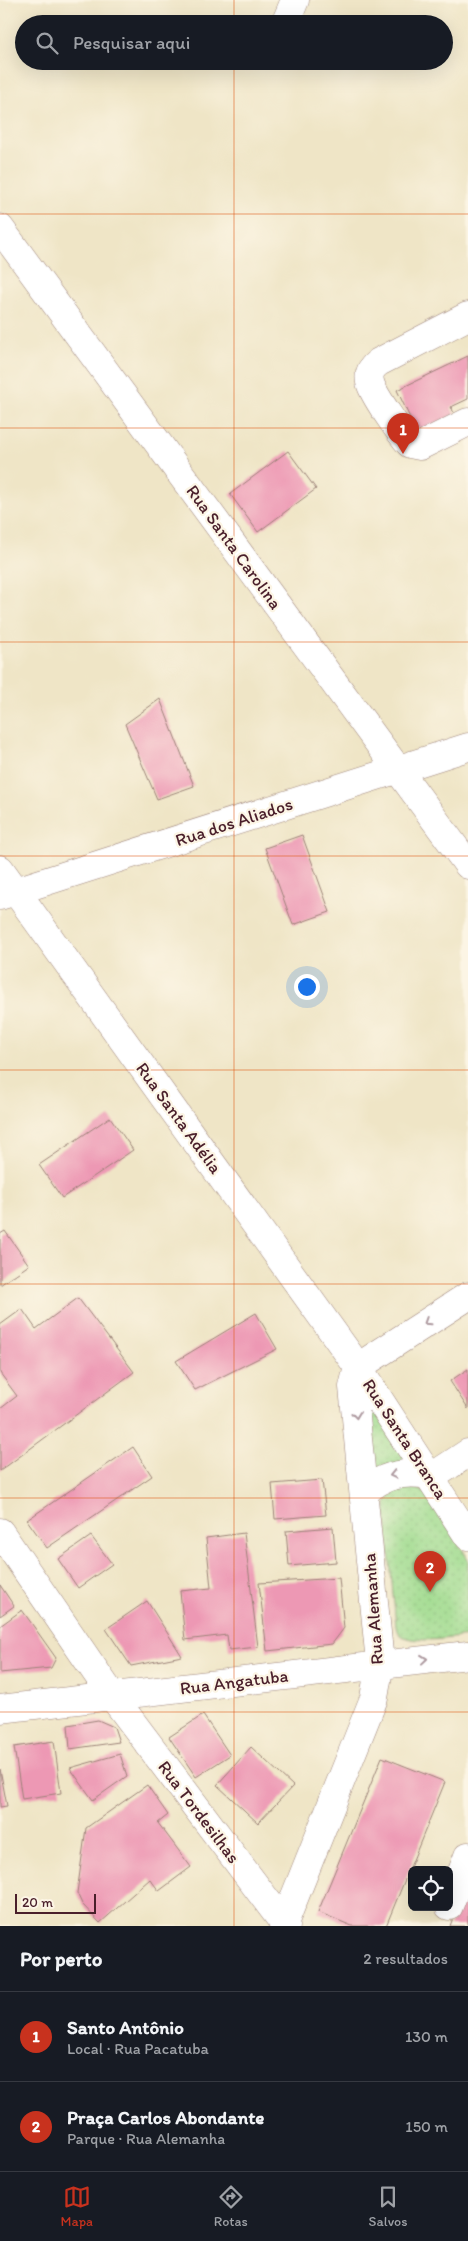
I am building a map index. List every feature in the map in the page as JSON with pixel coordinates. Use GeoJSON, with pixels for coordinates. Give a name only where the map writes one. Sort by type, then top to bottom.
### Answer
{"type":"FeatureCollection","features":[{"type":"Feature","properties":{"kind":"street"},"geometry":{"type":"LineString","coordinates":[[289,15],[295,0]]}},
{"type":"Feature","properties":{"kind":"street","name":"Rua Santa Carolina"},"geometry":{"type":"LineString","coordinates":[[0,228],[468,865]]}},
{"type":"Feature","properties":{"kind":"street"},"geometry":{"type":"LineString","coordinates":[[468,316],[379,362],[373,366],[370,378],[373,388],[410,444],[420,446],[468,422]]}},
{"type":"Feature","properties":{"kind":"street","name":"Rua dos Aliados"},"geometry":{"type":"LineString","coordinates":[[8,894],[468,747]]}},
{"type":"Feature","properties":{"kind":"street","name":"Rua Santa Adélia"},"geometry":{"type":"LineString","coordinates":[[0,869],[8,894],[358,1367]]}},
{"type":"Feature","properties":{"kind":"street"},"geometry":{"type":"LineString","coordinates":[[358,1367],[468,1296]]}},
{"type":"Feature","properties":{"kind":"street","name":"Rua Santa Branca"},"geometry":{"type":"LineString","coordinates":[[358,1367],[468,1536]]}},
{"type":"Feature","properties":{"kind":"street","name":"Rua Alemanha"},"geometry":{"type":"LineString","coordinates":[[284,1925],[374,1698],[380,1664],[353,1387],[358,1367]]}},
{"type":"Feature","properties":{"kind":"street"},"geometry":{"type":"LineString","coordinates":[[364,1494],[372,1485],[387,1476],[416,1473],[429,1476],[468,1453]]}},
{"type":"Feature","properties":{"kind":"street","name":"Rua Tordesilhas"},"geometry":{"type":"LineString","coordinates":[[0,1532],[113,1697],[284,1925]]}},
{"type":"Feature","properties":{"kind":"street","name":"Rua Angatuba"},"geometry":{"type":"LineString","coordinates":[[0,1709],[468,1655]]}},
{"type":"Feature","properties":{"kind":"street"},"geometry":{"type":"LineString","coordinates":[[453,1896],[468,1856]]}},
{"type":"Feature","properties":{"kind":"street"},"geometry":{"type":"LineString","coordinates":[[442,1926],[448,1911]]}},
{"type":"Feature","properties":{"kind":"green space"},"geometry":{"type":"Polygon","coordinates":[[[365,1395],[413,1464],[377,1475],[365,1395]]]}},
{"type":"Feature","properties":{"kind":"green space"},"geometry":{"type":"Polygon","coordinates":[[[405,1488],[429,1493],[468,1559],[468,1636],[432,1640],[406,1638],[400,1635],[396,1626],[385,1509],[391,1495],[397,1490],[405,1488]]]}},
{"type":"Feature","properties":{"kind":"building"},"geometry":{"type":"Polygon","coordinates":[[[468,356],[468,399],[451,407],[455,415],[417,433],[397,390],[468,356]]]}},
{"type":"Feature","properties":{"kind":"building"},"geometry":{"type":"Polygon","coordinates":[[[288,451],[316,489],[258,532],[230,494],[288,451]]]}},
{"type":"Feature","properties":{"kind":"building"},"geometry":{"type":"Polygon","coordinates":[[[160,699],[194,786],[157,799],[125,724],[160,699]]]}},
{"type":"Feature","properties":{"kind":"building"},"geometry":{"type":"Polygon","coordinates":[[[302,835],[330,912],[293,925],[265,848],[302,835]]]}},
{"type":"Feature","properties":{"kind":"building"},"geometry":{"type":"Polygon","coordinates":[[[110,1117],[133,1150],[62,1198],[39,1165],[110,1117]]]}},
{"type":"Feature","properties":{"kind":"building"},"geometry":{"type":"Polygon","coordinates":[[[5,1231],[29,1265],[0,1285],[0,1234],[5,1231]]]}},
{"type":"Feature","properties":{"kind":"building"},"geometry":{"type":"Polygon","coordinates":[[[78,1298],[134,1372],[0,1471],[0,1409],[17,1396],[0,1373],[0,1325],[22,1309],[36,1329],[78,1298]]]}},
{"type":"Feature","properties":{"kind":"building"},"geometry":{"type":"Polygon","coordinates":[[[256,1313],[277,1349],[195,1390],[176,1361],[256,1313]]]}},
{"type":"Feature","properties":{"kind":"building"},"geometry":{"type":"Polygon","coordinates":[[[468,1369],[468,1409],[450,1381],[468,1369]]]}},
{"type":"Feature","properties":{"kind":"building"},"geometry":{"type":"Polygon","coordinates":[[[133,1447],[152,1476],[47,1548],[27,1520],[133,1447]]]}},
{"type":"Feature","properties":{"kind":"building"},"geometry":{"type":"Polygon","coordinates":[[[322,1480],[326,1515],[275,1519],[272,1484],[322,1480]]]}},
{"type":"Feature","properties":{"kind":"building"},"geometry":{"type":"Polygon","coordinates":[[[333,1527],[336,1562],[289,1566],[286,1531],[333,1527]]]}},
{"type":"Feature","properties":{"kind":"building"},"geometry":{"type":"Polygon","coordinates":[[[244,1533],[258,1647],[229,1650],[227,1635],[185,1640],[180,1591],[211,1588],[206,1538],[244,1533]]]}},
{"type":"Feature","properties":{"kind":"building"},"geometry":{"type":"Polygon","coordinates":[[[91,1536],[112,1564],[78,1588],[58,1559],[91,1536]]]}},
{"type":"Feature","properties":{"kind":"building"},"geometry":{"type":"Polygon","coordinates":[[[339,1578],[344,1628],[332,1644],[267,1651],[259,1583],[339,1578]]]}},
{"type":"Feature","properties":{"kind":"building"},"geometry":{"type":"Polygon","coordinates":[[[0,1585],[14,1606],[0,1616],[0,1585]]]}},
{"type":"Feature","properties":{"kind":"building"},"geometry":{"type":"Polygon","coordinates":[[[147,1601],[182,1656],[131,1666],[106,1629],[147,1601]]]}},
{"type":"Feature","properties":{"kind":"building"},"geometry":{"type":"Polygon","coordinates":[[[22,1610],[56,1658],[51,1668],[0,1673],[0,1626],[22,1610]]]}},
{"type":"Feature","properties":{"kind":"building"},"geometry":{"type":"Polygon","coordinates":[[[203,1715],[230,1755],[196,1777],[169,1737],[203,1715]]]}},
{"type":"Feature","properties":{"kind":"building"},"geometry":{"type":"Polygon","coordinates":[[[98,1720],[114,1727],[119,1742],[70,1749],[68,1725],[98,1720]]]}},
{"type":"Feature","properties":{"kind":"building"},"geometry":{"type":"Polygon","coordinates":[[[54,1741],[61,1793],[22,1799],[14,1747],[54,1741]]]}},
{"type":"Feature","properties":{"kind":"building"},"geometry":{"type":"Polygon","coordinates":[[[251,1747],[293,1786],[258,1823],[217,1785],[251,1747]]]}},
{"type":"Feature","properties":{"kind":"building"},"geometry":{"type":"Polygon","coordinates":[[[120,1754],[127,1776],[93,1800],[70,1768],[120,1754]]]}},
{"type":"Feature","properties":{"kind":"building"},"geometry":{"type":"Polygon","coordinates":[[[382,1757],[445,1782],[411,1866],[408,1866],[408,1872],[386,1926],[352,1926],[318,1912],[382,1757]]]}},
{"type":"Feature","properties":{"kind":"building"},"geometry":{"type":"Polygon","coordinates":[[[0,1769],[7,1806],[0,1807],[0,1769]]]}},
{"type":"Feature","properties":{"kind":"building"},"geometry":{"type":"Polygon","coordinates":[[[147,1785],[168,1815],[158,1823],[191,1867],[159,1891],[150,1879],[100,1923],[82,1904],[77,1893],[86,1828],[147,1785]]]}},
{"type":"Feature","properties":{"kind":"building"},"geometry":{"type":"Polygon","coordinates":[[[468,1878],[468,1926],[450,1926],[468,1878]]]}},
{"type":"Feature","properties":{"kind":"place","name":"Santo Antônio"},"geometry":{"type":"Point","coordinates":[403,454]}},
{"type":"Feature","properties":{"kind":"place","name":"Praça Carlos Abondante"},"geometry":{"type":"Point","coordinates":[430,1592]}}]}
